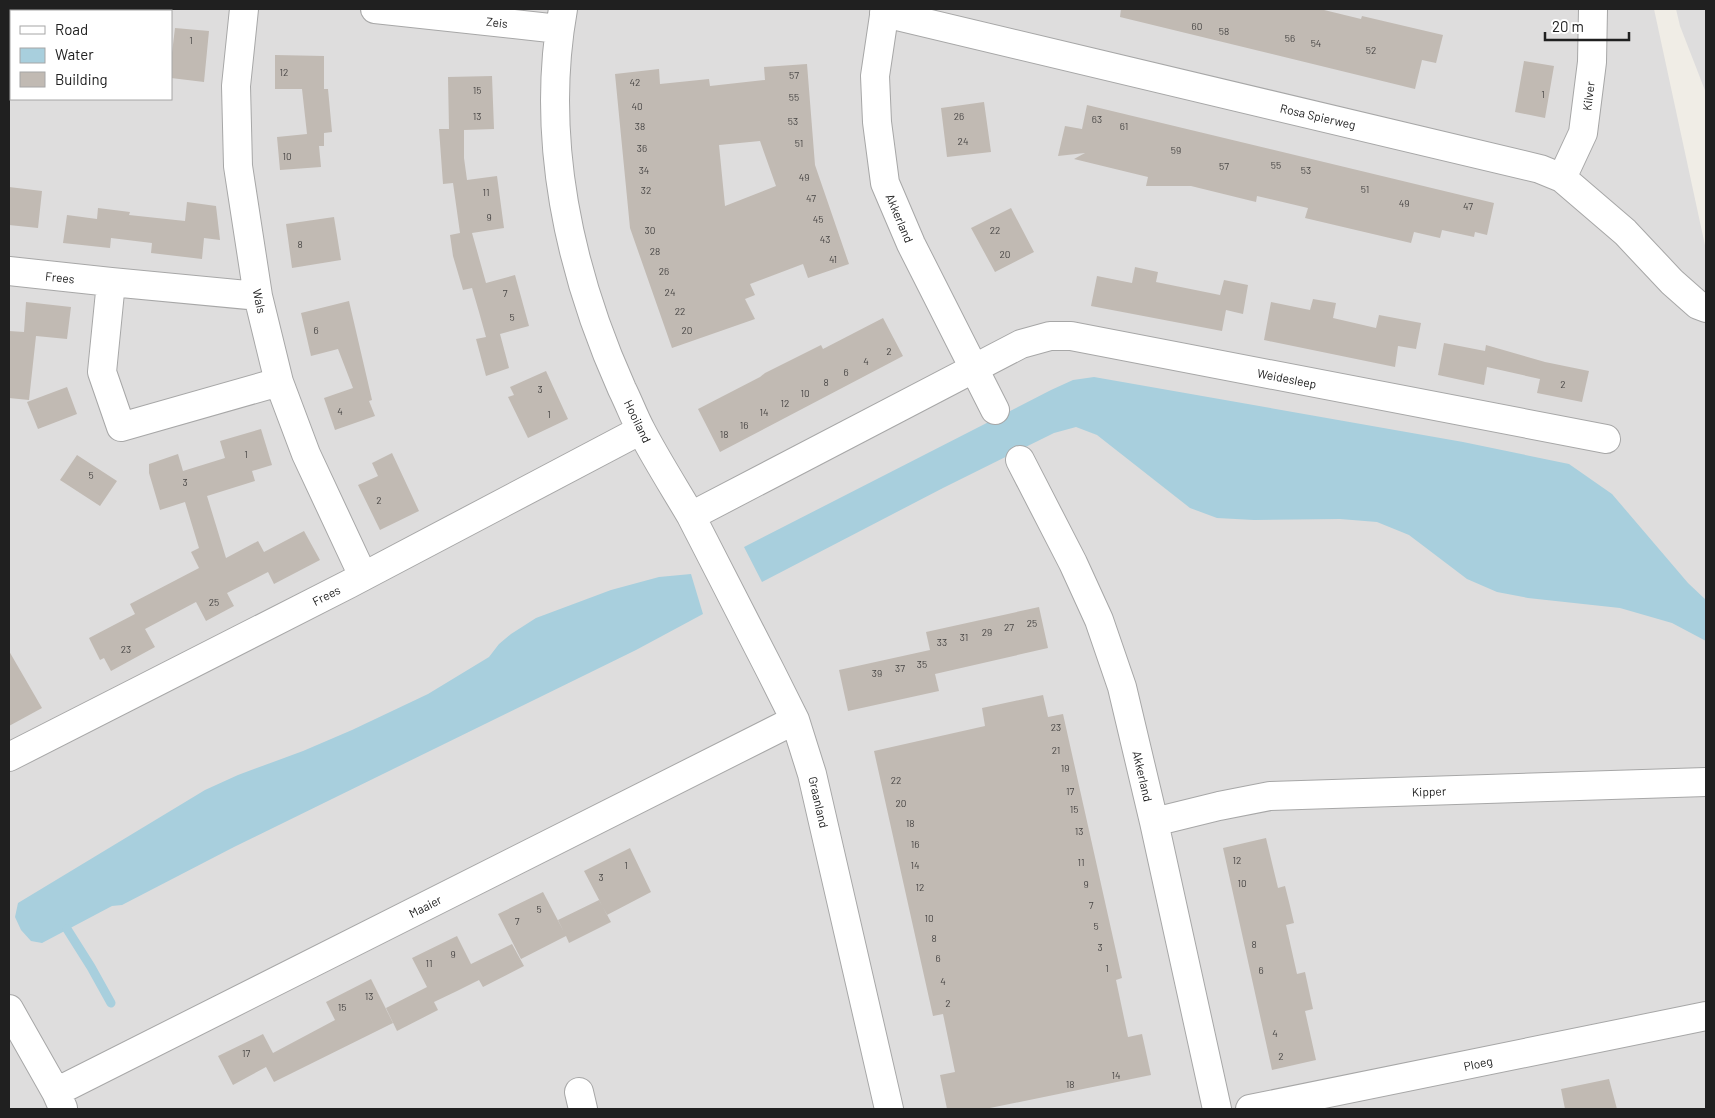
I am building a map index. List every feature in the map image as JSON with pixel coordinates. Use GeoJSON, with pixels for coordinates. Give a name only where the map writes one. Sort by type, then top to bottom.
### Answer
{"type":"FeatureCollection","features":[{"type":"Feature","properties":{"kind":"street","name":"Wals"},"geometry":{"type":"LineString","coordinates":[[244,9],[236,86],[238,166],[258,296],[280,382],[306,454],[363,576]]}},
{"type":"Feature","properties":{"kind":"street","name":"Zeis"},"geometry":{"type":"LineString","coordinates":[[375,9],[561,19]]}},
{"type":"Feature","properties":{"kind":"street","name":"Kilver"},"geometry":{"type":"LineString","coordinates":[[1562,178],[1583,132],[1592,62],[1593,9]]}},
{"type":"Feature","properties":{"kind":"street","name":"Rosa Spierweg"},"geometry":{"type":"LineString","coordinates":[[884,11],[1540,169],[1562,178],[1625,232],[1672,282],[1698,305],[1706,308]]}},
{"type":"Feature","properties":{"kind":"street","name":"Akkerland"},"geometry":{"type":"LineString","coordinates":[[884,11],[875,76],[877,122],[885,183],[911,244],[994,410]]}},
{"type":"Feature","properties":{"kind":"street","name":"Hooiland"},"geometry":{"type":"LineString","coordinates":[[561,19],[555,63],[555,132],[562,197],[578,263],[591,310],[611,364],[641,430],[690,516]]}},
{"type":"Feature","properties":{"kind":"street","name":"Frees"},"geometry":{"type":"LineString","coordinates":[[9,271],[258,296]]}},
{"type":"Feature","properties":{"kind":"street"},"geometry":{"type":"LineString","coordinates":[[111,282],[102,372],[121,427],[280,382]]}},
{"type":"Feature","properties":{"kind":"street","name":"Weidesleep"},"geometry":{"type":"LineString","coordinates":[[973,369],[1021,344],[1050,336],[1070,336],[1606,439]]}},
{"type":"Feature","properties":{"kind":"street"},"geometry":{"type":"LineString","coordinates":[[690,516],[973,369]]}},
{"type":"Feature","properties":{"kind":"street","name":"Frees"},"geometry":{"type":"LineString","coordinates":[[9,757],[363,576],[641,430]]}},
{"type":"Feature","properties":{"kind":"street","name":"Akkerland"},"geometry":{"type":"LineString","coordinates":[[1020,460],[1073,563],[1099,620],[1122,687],[1154,822],[1217,1109]]}},
{"type":"Feature","properties":{"kind":"street","name":"Graanland"},"geometry":{"type":"LineString","coordinates":[[690,516],[795,720],[812,774],[889,1109]]}},
{"type":"Feature","properties":{"kind":"street","name":"Maaier"},"geometry":{"type":"LineString","coordinates":[[60,1101],[795,720]]}},
{"type":"Feature","properties":{"kind":"street","name":"Kipper"},"geometry":{"type":"LineString","coordinates":[[1154,822],[1270,796],[1706,782]]}},
{"type":"Feature","properties":{"kind":"street"},"geometry":{"type":"LineString","coordinates":[[9,1009],[60,1101]]}},
{"type":"Feature","properties":{"kind":"street","name":"Ploeg"},"geometry":{"type":"LineString","coordinates":[[1250,1109],[1706,1016]]}},
{"type":"Feature","properties":{"kind":"shaded area"},"geometry":{"type":"Polygon","coordinates":[[[9,9],[1654,9],[1706,250],[1706,1109],[9,1109],[9,9]]]}},
{"type":"Feature","properties":{"kind":"shaded area"},"geometry":{"type":"Polygon","coordinates":[[[1676,9],[1706,9],[1706,93],[1680,26],[1676,9]]]}},
{"type":"Feature","properties":{"kind":"water"},"geometry":{"type":"Polygon","coordinates":[[[1094,377],[1463,442],[1569,464],[1612,494],[1688,583],[1706,600],[1706,641],[1672,623],[1620,608],[1528,598],[1497,592],[1467,579],[1409,535],[1377,522],[1340,519],[1254,520],[1217,518],[1190,508],[1097,435],[1076,427],[1054,433],[762,582],[744,547],[1051,390],[1073,380],[1094,377]]]}},
{"type":"Feature","properties":{"kind":"water"},"geometry":{"type":"Polygon","coordinates":[[[691,574],[703,614],[636,650],[234,847],[122,905],[112,906],[42,943],[31,941],[21,930],[15,917],[18,903],[205,790],[352,730],[428,694],[489,657],[499,644],[511,634],[536,618],[611,590],[659,577],[691,574]]]}},
{"type":"Feature","properties":{"kind":"building"},"geometry":{"type":"Polygon","coordinates":[[[1121,9],[1320,9],[1361,19],[1362,16],[1443,35],[1436,63],[1422,60],[1415,89],[1120,17],[1121,9]]]}},
{"type":"Feature","properties":{"kind":"building"},"geometry":{"type":"Polygon","coordinates":[[[175,28],[209,31],[204,82],[172,78],[172,53],[175,28]]]}},
{"type":"Feature","properties":{"kind":"building"},"geometry":{"type":"Polygon","coordinates":[[[275,55],[324,56],[324,89],[328,89],[332,132],[324,133],[324,146],[319,146],[321,167],[280,170],[277,137],[307,134],[302,89],[275,89],[275,55]]]}},
{"type":"Feature","properties":{"kind":"building"},"geometry":{"type":"Polygon","coordinates":[[[1524,61],[1554,66],[1545,118],[1515,112],[1524,61]]]}},
{"type":"Feature","properties":{"kind":"building"},"geometry":{"type":"Polygon","coordinates":[[[807,64],[815,165],[849,264],[808,278],[803,264],[750,284],[755,295],[745,299],[755,319],[672,348],[630,228],[615,74],[659,69],[660,84],[709,79],[710,86],[765,80],[764,67],[807,64]],[[760,141],[719,145],[725,206],[776,186],[760,141]]]}},
{"type":"Feature","properties":{"kind":"building"},"geometry":{"type":"Polygon","coordinates":[[[492,76],[494,129],[464,130],[464,158],[467,180],[497,176],[504,228],[472,233],[486,283],[515,275],[529,326],[500,334],[509,368],[486,376],[476,339],[486,337],[472,288],[463,290],[453,256],[450,235],[460,233],[453,183],[443,184],[439,129],[449,129],[448,77],[492,76]]]}},
{"type":"Feature","properties":{"kind":"building"},"geometry":{"type":"Polygon","coordinates":[[[984,102],[991,152],[947,157],[941,108],[984,102]]]}},
{"type":"Feature","properties":{"kind":"building"},"geometry":{"type":"Polygon","coordinates":[[[1087,105],[1494,203],[1487,235],[1475,232],[1474,237],[1442,230],[1440,238],[1414,232],[1411,243],[1305,218],[1308,208],[1257,196],[1256,202],[1191,186],[1146,186],[1148,177],[1074,159],[1085,153],[1058,156],[1065,126],[1082,129],[1087,105]]]}},
{"type":"Feature","properties":{"kind":"building"},"geometry":{"type":"Polygon","coordinates":[[[9,187],[42,191],[38,228],[9,225],[9,187]]]}},
{"type":"Feature","properties":{"kind":"building"},"geometry":{"type":"Polygon","coordinates":[[[187,202],[216,206],[220,240],[204,238],[202,259],[151,253],[152,243],[111,238],[110,248],[63,243],[67,215],[97,219],[98,208],[130,212],[129,215],[185,221],[187,202]]]}},
{"type":"Feature","properties":{"kind":"building"},"geometry":{"type":"Polygon","coordinates":[[[1011,208],[1034,252],[995,272],[971,228],[1011,208]]]}},
{"type":"Feature","properties":{"kind":"building"},"geometry":{"type":"Polygon","coordinates":[[[334,217],[341,260],[292,268],[286,224],[334,217]]]}},
{"type":"Feature","properties":{"kind":"building"},"geometry":{"type":"Polygon","coordinates":[[[1135,267],[1158,272],[1156,282],[1220,295],[1224,280],[1248,285],[1243,314],[1226,310],[1222,331],[1091,306],[1097,276],[1132,283],[1135,267]]]}},
{"type":"Feature","properties":{"kind":"building"},"geometry":{"type":"Polygon","coordinates":[[[1313,299],[1336,303],[1333,318],[1376,328],[1379,315],[1421,323],[1416,349],[1398,346],[1395,367],[1264,340],[1271,302],[1310,310],[1313,299]]]}},
{"type":"Feature","properties":{"kind":"building"},"geometry":{"type":"Polygon","coordinates":[[[349,301],[372,400],[369,401],[375,416],[335,430],[324,398],[353,388],[338,349],[311,356],[301,313],[349,301]]]}},
{"type":"Feature","properties":{"kind":"building"},"geometry":{"type":"Polygon","coordinates":[[[26,302],[71,307],[67,339],[36,336],[29,400],[9,398],[9,331],[24,332],[26,302]]]}},
{"type":"Feature","properties":{"kind":"building"},"geometry":{"type":"Polygon","coordinates":[[[883,318],[903,356],[720,452],[698,409],[821,345],[823,349],[883,318]]]}},
{"type":"Feature","properties":{"kind":"building"},"geometry":{"type":"Polygon","coordinates":[[[1444,343],[1485,351],[1486,345],[1545,362],[1589,371],[1582,402],[1537,393],[1540,379],[1487,367],[1484,385],[1438,375],[1444,343]]]}},
{"type":"Feature","properties":{"kind":"building"},"geometry":{"type":"Polygon","coordinates":[[[546,371],[568,419],[528,438],[508,397],[514,395],[510,387],[546,371]]]}},
{"type":"Feature","properties":{"kind":"building"},"geometry":{"type":"Polygon","coordinates":[[[67,387],[77,414],[38,429],[27,402],[67,387]]]}},
{"type":"Feature","properties":{"kind":"building"},"geometry":{"type":"Polygon","coordinates":[[[261,429],[272,465],[252,471],[255,481],[207,496],[226,558],[258,541],[264,552],[304,531],[320,560],[274,584],[268,572],[227,593],[234,606],[206,621],[196,602],[145,629],[155,647],[111,671],[104,658],[100,660],[89,638],[135,614],[130,604],[199,568],[191,552],[199,548],[185,502],[160,510],[149,473],[149,464],[178,454],[183,471],[225,458],[220,441],[261,429]]]}},
{"type":"Feature","properties":{"kind":"building"},"geometry":{"type":"Polygon","coordinates":[[[392,453],[419,511],[380,530],[358,485],[378,476],[372,463],[392,453]]]}},
{"type":"Feature","properties":{"kind":"building"},"geometry":{"type":"Polygon","coordinates":[[[77,455],[117,481],[100,506],[60,480],[77,455]]]}},
{"type":"Feature","properties":{"kind":"building"},"geometry":{"type":"Polygon","coordinates":[[[1039,607],[1048,648],[935,674],[939,691],[848,711],[839,670],[930,650],[926,632],[1039,607]]]}},
{"type":"Feature","properties":{"kind":"building"},"geometry":{"type":"Polygon","coordinates":[[[9,651],[42,708],[9,726],[9,651]]]}},
{"type":"Feature","properties":{"kind":"building"},"geometry":{"type":"Polygon","coordinates":[[[1043,695],[1048,717],[1063,714],[1122,978],[1116,980],[1128,1037],[1142,1034],[1151,1075],[985,1109],[947,1109],[940,1075],[955,1072],[943,1014],[933,1016],[874,751],[985,726],[982,708],[1043,695]]]}},
{"type":"Feature","properties":{"kind":"building"},"geometry":{"type":"Polygon","coordinates":[[[1266,838],[1278,888],[1285,886],[1294,923],[1286,925],[1297,974],[1305,972],[1313,1009],[1305,1011],[1316,1060],[1272,1070],[1223,848],[1266,838]]]}},
{"type":"Feature","properties":{"kind":"building"},"geometry":{"type":"Polygon","coordinates":[[[630,848],[651,892],[607,915],[584,871],[630,848]]]}},
{"type":"Feature","properties":{"kind":"building"},"geometry":{"type":"Polygon","coordinates":[[[543,892],[564,932],[558,920],[599,900],[611,922],[569,943],[566,936],[521,959],[498,914],[543,892]]]}},
{"type":"Feature","properties":{"kind":"building"},"geometry":{"type":"Polygon","coordinates":[[[457,936],[471,964],[512,944],[524,966],[483,987],[479,980],[434,1002],[438,1010],[397,1031],[386,1008],[427,987],[412,958],[457,936]]]}},
{"type":"Feature","properties":{"kind":"building"},"geometry":{"type":"Polygon","coordinates":[[[371,979],[393,1023],[274,1082],[266,1067],[233,1085],[218,1056],[263,1034],[273,1053],[335,1020],[326,1002],[371,979]]]}},
{"type":"Feature","properties":{"kind":"building"},"geometry":{"type":"Polygon","coordinates":[[[1609,1079],[1617,1109],[1565,1109],[1561,1089],[1609,1079]]]}},
{"type":"Feature","properties":{"kind":"waterway"},"geometry":{"type":"LineString","coordinates":[[67,929],[111,1003]]}}]}
